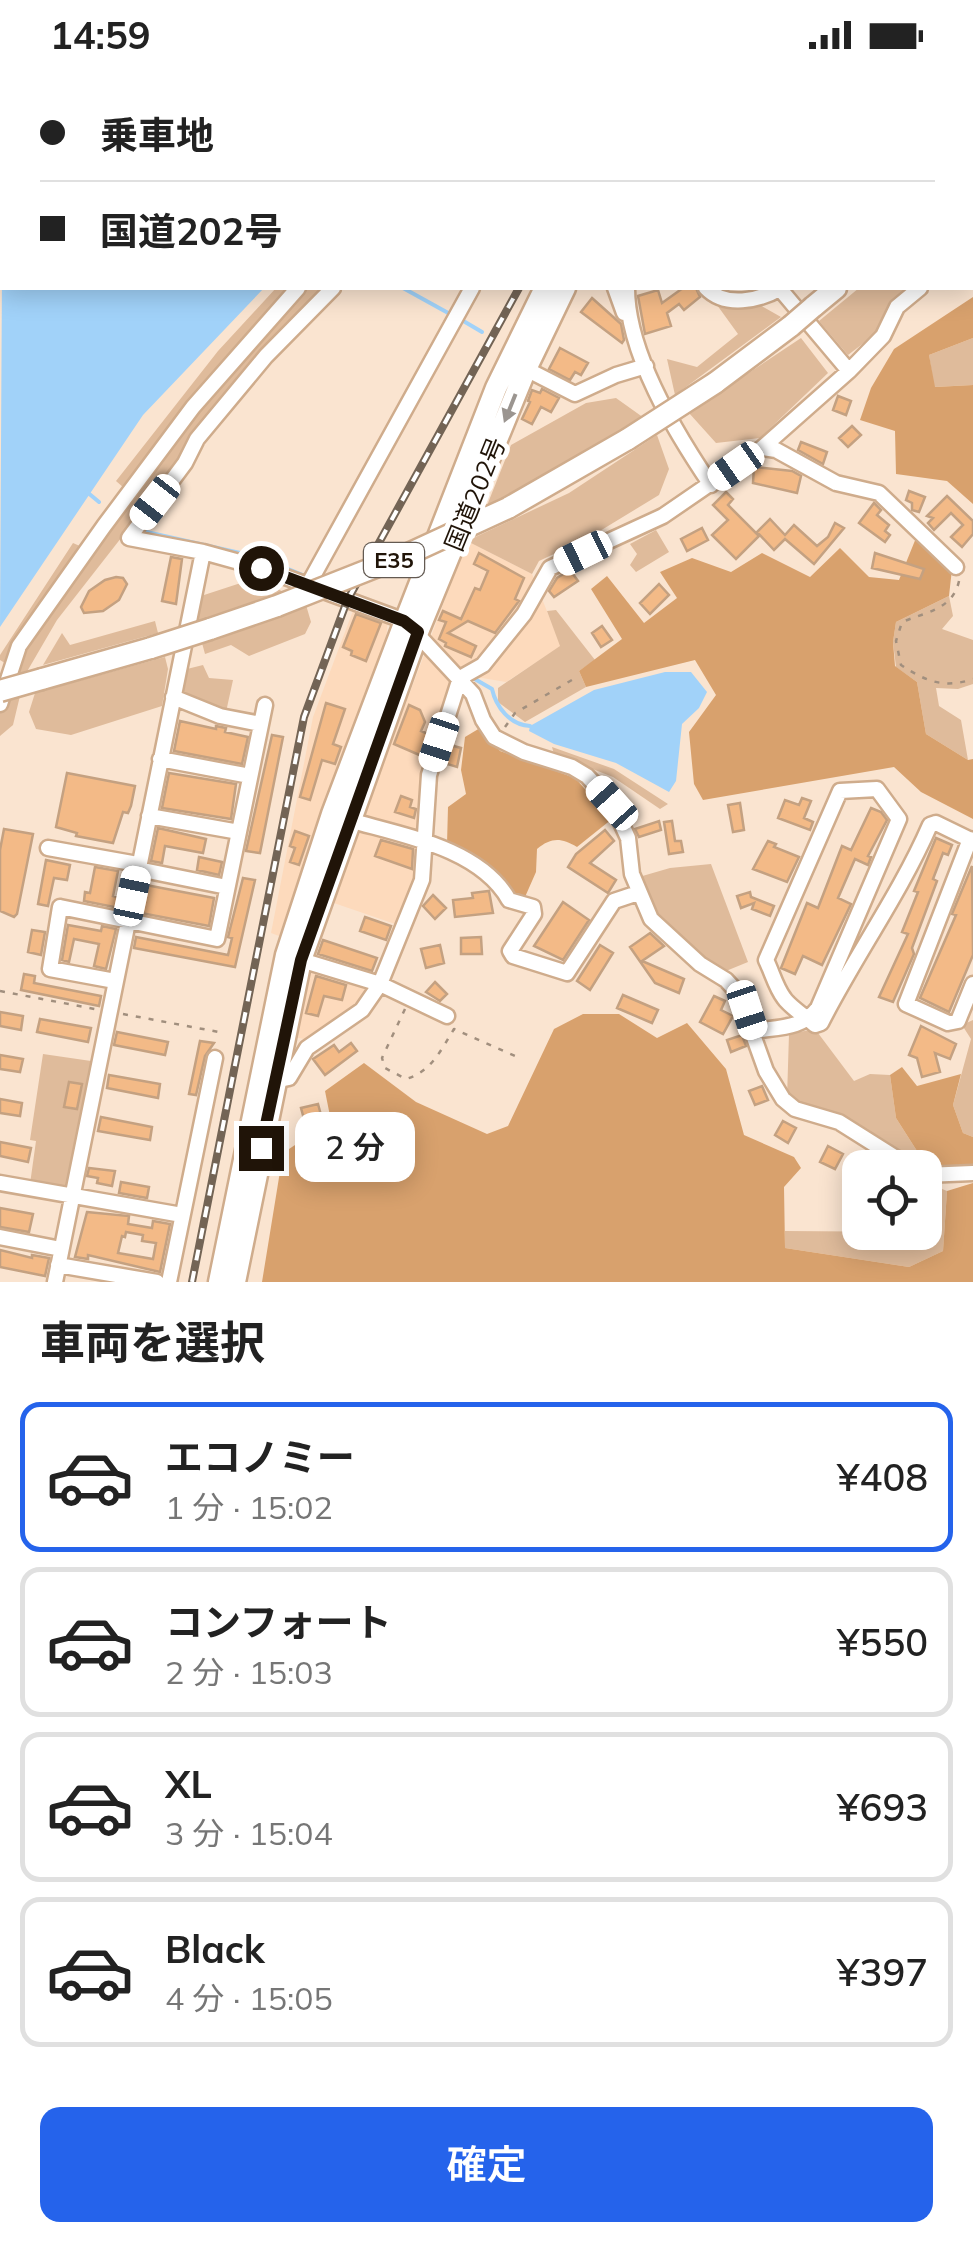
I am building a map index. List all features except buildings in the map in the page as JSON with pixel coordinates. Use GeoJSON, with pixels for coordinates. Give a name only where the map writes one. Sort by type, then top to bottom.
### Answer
{"type":"FeatureCollection","features":[{"type":"Feature","properties":{"kind":"highway","name":"国道202号"},"geometry":{"type":"LineString","coordinates":[[235,1282],[301,960],[411,627],[496,388],[544,290]]}},
{"type":"Feature","properties":{"kind":"highway","name":"国道202号"},"geometry":{"type":"LineString","coordinates":[[219,1282],[286,956],[332,814],[411,627],[564,290]]}},
{"type":"Feature","properties":{"kind":"highway","name":"E35"},"geometry":{"type":"LineString","coordinates":[[0,691],[151,648],[277,606],[508,508],[628,440],[715,382],[834,290]]}},
{"type":"Feature","properties":{"kind":"street"},"geometry":{"type":"LineString","coordinates":[[0,704],[19,646],[104,526],[193,408],[296,290]]}},
{"type":"Feature","properties":{"kind":"street"},"geometry":{"type":"LineString","coordinates":[[331,290],[254,370],[198,438],[185,463],[129,538],[261,568],[411,627],[473,694],[494,737],[524,752],[572,767],[587,776],[612,803],[628,838],[629,862],[651,919],[738,993],[766,1071],[782,1099],[795,1108],[839,1122],[883,1150]]}},
{"type":"Feature","properties":{"kind":"street"},"geometry":{"type":"LineString","coordinates":[[307,587],[471,290]]}},
{"type":"Feature","properties":{"kind":"street"},"geometry":{"type":"LineString","coordinates":[[616,290],[622,312],[629,314]]}},
{"type":"Feature","properties":{"kind":"street"},"geometry":{"type":"LineString","coordinates":[[627,290],[629,314],[662,408],[710,485]]}},
{"type":"Feature","properties":{"kind":"street"},"geometry":{"type":"LineString","coordinates":[[708,290],[716,298],[726,300],[765,297],[777,290]]}},
{"type":"Feature","properties":{"kind":"street"},"geometry":{"type":"LineString","coordinates":[[782,290],[849,371]]}},
{"type":"Feature","properties":{"kind":"street"},"geometry":{"type":"LineString","coordinates":[[274,1082],[289,1078],[308,1048],[362,1010],[380,984],[422,880],[429,775],[460,678],[483,665],[524,614],[550,568],[663,516],[762,448],[849,371],[883,336],[897,308],[918,290]]}},
{"type":"Feature","properties":{"kind":"street"},"geometry":{"type":"LineString","coordinates":[[526,369],[574,394],[646,366]]}},
{"type":"Feature","properties":{"kind":"street"},"geometry":{"type":"LineString","coordinates":[[762,448],[776,450],[836,484],[879,493],[956,567]]}},
{"type":"Feature","properties":{"kind":"street"},"geometry":{"type":"LineString","coordinates":[[55,1282],[203,552]]}},
{"type":"Feature","properties":{"kind":"street"},"geometry":{"type":"LineString","coordinates":[[173,698],[220,716],[261,724]]}},
{"type":"Feature","properties":{"kind":"street"},"geometry":{"type":"LineString","coordinates":[[115,981],[50,969],[60,908],[216,939],[265,705]]}},
{"type":"Feature","properties":{"kind":"street"},"geometry":{"type":"LineString","coordinates":[[160,759],[250,776]]}},
{"type":"Feature","properties":{"kind":"street"},"geometry":{"type":"LineString","coordinates":[[754,1031],[799,1025],[809,1020],[818,1008],[899,819],[876,789],[840,792],[766,960],[785,1001],[809,1020],[815,1025],[821,1023],[847,970],[914,862],[930,826],[936,822],[971,840],[906,1004],[948,1023],[958,1021],[973,984]]}},
{"type":"Feature","properties":{"kind":"street"},"geometry":{"type":"LineString","coordinates":[[149,816],[238,832]]}},
{"type":"Feature","properties":{"kind":"street"},"geometry":{"type":"LineString","coordinates":[[349,820],[426,843],[471,862],[509,900],[533,906],[534,914],[510,951],[513,956],[568,973],[614,901],[638,892]]}},
{"type":"Feature","properties":{"kind":"street"},"geometry":{"type":"LineString","coordinates":[[48,848],[132,863],[138,869],[227,887]]}},
{"type":"Feature","properties":{"kind":"street"},"geometry":{"type":"LineString","coordinates":[[301,960],[380,984],[447,1016]]}},
{"type":"Feature","properties":{"kind":"street"},"geometry":{"type":"LineString","coordinates":[[168,1282],[215,1058]]}},
{"type":"Feature","properties":{"kind":"street"},"geometry":{"type":"LineString","coordinates":[[942,1174],[973,1173]]}},
{"type":"Feature","properties":{"kind":"street"},"geometry":{"type":"LineString","coordinates":[[0,1183],[182,1215]]}},
{"type":"Feature","properties":{"kind":"street"},"geometry":{"type":"LineString","coordinates":[[0,1237],[61,1248]]}},
{"type":"Feature","properties":{"kind":"street"},"geometry":{"type":"LineString","coordinates":[[58,1264],[156,1282]]}},
{"type":"Feature","properties":{"kind":"path"},"geometry":{"type":"LineString","coordinates":[[956,567],[960,579],[950,603],[902,622],[896,641],[901,665],[926,681],[955,686],[973,679]]}},
{"type":"Feature","properties":{"kind":"path"},"geometry":{"type":"LineString","coordinates":[[506,724],[514,714],[577,677]]}},
{"type":"Feature","properties":{"kind":"path"},"geometry":{"type":"LineString","coordinates":[[410,998],[382,1058],[385,1068],[406,1079],[420,1075],[454,1029],[522,1059]]}},
{"type":"Feature","properties":{"kind":"shaded area"},"geometry":{"type":"Polygon","coordinates":[[[274,290],[323,290],[224,393],[206,416],[182,460],[57,620],[25,675],[13,725],[0,736],[0,712],[5,708],[16,670],[0,660],[0,655],[73,543],[82,547],[124,488],[116,481],[218,351],[274,290]]]}},
{"type":"Feature","properties":{"kind":"shaded area"},"geometry":{"type":"Polygon","coordinates":[[[857,290],[907,290],[888,306],[878,332],[848,355],[819,321],[857,290]]]}},
{"type":"Feature","properties":{"kind":"shaded area"},"geometry":{"type":"Polygon","coordinates":[[[973,297],[973,338],[929,355],[935,387],[973,385],[973,504],[947,481],[896,474],[895,431],[860,420],[871,388],[894,349],[973,297]]]}},
{"type":"Feature","properties":{"kind":"shaded area"},"geometry":{"type":"Polygon","coordinates":[[[756,303],[781,317],[675,395],[667,359],[697,367],[738,334],[717,305],[756,303]]]}},
{"type":"Feature","properties":{"kind":"shaded area"},"geometry":{"type":"Polygon","coordinates":[[[801,338],[828,373],[760,438],[716,443],[689,413],[801,338]]]}},
{"type":"Feature","properties":{"kind":"shaded area"},"geometry":{"type":"Polygon","coordinates":[[[973,338],[973,385],[934,387],[929,355],[973,338]]]}},
{"type":"Feature","properties":{"kind":"shaded area"},"geometry":{"type":"Polygon","coordinates":[[[616,398],[644,418],[486,508],[511,445],[586,403],[616,398]]]}},
{"type":"Feature","properties":{"kind":"shaded area"},"geometry":{"type":"Polygon","coordinates":[[[657,435],[669,469],[659,495],[590,537],[539,561],[532,574],[467,541],[569,493],[657,435]]]}},
{"type":"Feature","properties":{"kind":"shaded area"},"geometry":{"type":"Polygon","coordinates":[[[656,530],[669,552],[636,572],[630,565],[637,554],[630,544],[656,530]]]}},
{"type":"Feature","properties":{"kind":"shaded area"},"geometry":{"type":"Polygon","coordinates":[[[916,538],[952,569],[949,596],[896,622],[895,666],[917,682],[926,734],[968,760],[973,759],[973,819],[921,792],[894,767],[703,800],[694,784],[689,732],[716,695],[695,660],[586,687],[579,671],[622,639],[591,589],[607,576],[644,623],[677,598],[660,572],[692,558],[731,572],[762,553],[810,577],[840,548],[869,577],[899,580],[916,538]]]}},
{"type":"Feature","properties":{"kind":"shaded area"},"geometry":{"type":"Polygon","coordinates":[[[467,541],[532,574],[561,646],[506,682],[458,674],[422,791],[419,869],[398,925],[331,902],[467,541]]]}},
{"type":"Feature","properties":{"kind":"shaded area"},"geometry":{"type":"Polygon","coordinates":[[[259,577],[283,592],[196,622],[201,596],[259,577]]]}},
{"type":"Feature","properties":{"kind":"shaded area"},"geometry":{"type":"Polygon","coordinates":[[[949,596],[953,616],[942,629],[973,640],[973,684],[958,689],[936,688],[939,706],[961,720],[968,760],[926,734],[917,682],[896,667],[893,642],[896,622],[949,596]]]}},
{"type":"Feature","properties":{"kind":"shaded area"},"geometry":{"type":"Polygon","coordinates":[[[306,605],[311,622],[305,634],[249,656],[231,645],[205,654],[202,643],[306,605]]]}},
{"type":"Feature","properties":{"kind":"shaded area"},"geometry":{"type":"Polygon","coordinates":[[[354,608],[388,618],[386,641],[279,936],[271,933],[313,717],[354,608]]]}},
{"type":"Feature","properties":{"kind":"shaded area"},"geometry":{"type":"Polygon","coordinates":[[[556,610],[595,660],[579,671],[586,687],[525,722],[498,702],[498,688],[560,646],[547,611],[556,610]]]}},
{"type":"Feature","properties":{"kind":"shaded area"},"geometry":{"type":"Polygon","coordinates":[[[155,621],[158,633],[43,665],[62,633],[70,645],[155,621]]]}},
{"type":"Feature","properties":{"kind":"shaded area"},"geometry":{"type":"Polygon","coordinates":[[[165,657],[168,669],[162,706],[71,735],[36,729],[29,712],[35,693],[165,657]]]}},
{"type":"Feature","properties":{"kind":"shaded area"},"geometry":{"type":"Polygon","coordinates":[[[203,665],[209,678],[233,680],[226,712],[183,697],[187,669],[203,665]]]}},
{"type":"Feature","properties":{"kind":"shaded area"},"geometry":{"type":"Polygon","coordinates":[[[480,728],[500,751],[575,778],[612,819],[577,847],[557,840],[537,849],[536,872],[525,897],[513,896],[447,844],[448,807],[466,794],[461,770],[465,737],[480,728]]]}},
{"type":"Feature","properties":{"kind":"shaded area"},"geometry":{"type":"Polygon","coordinates":[[[552,747],[614,769],[668,804],[660,809],[613,777],[554,754],[552,747]]]}},
{"type":"Feature","properties":{"kind":"shaded area"},"geometry":{"type":"Polygon","coordinates":[[[711,864],[748,962],[726,971],[673,932],[652,907],[639,877],[670,868],[711,864]]]}},
{"type":"Feature","properties":{"kind":"shaded area"},"geometry":{"type":"Polygon","coordinates":[[[316,967],[369,984],[352,1008],[304,1039],[293,1037],[309,972],[316,967]]]}},
{"type":"Feature","properties":{"kind":"shaded area"},"geometry":{"type":"Polygon","coordinates":[[[583,1014],[619,1014],[657,1038],[687,1023],[726,1069],[744,1135],[794,1157],[801,1168],[784,1187],[785,1248],[909,1267],[943,1251],[947,1191],[973,1183],[973,1282],[262,1282],[283,1153],[331,1121],[325,1091],[364,1063],[416,1102],[487,1134],[508,1126],[554,1029],[583,1014]]]}},
{"type":"Feature","properties":{"kind":"shaded area"},"geometry":{"type":"Polygon","coordinates":[[[973,1020],[973,1137],[963,1133],[953,1105],[971,1039],[962,1025],[973,1020]]]}},
{"type":"Feature","properties":{"kind":"shaded area"},"geometry":{"type":"Polygon","coordinates":[[[815,1029],[854,1081],[870,1074],[890,1075],[896,1118],[916,1150],[895,1150],[847,1119],[799,1108],[787,1098],[789,1034],[815,1029]]]}},
{"type":"Feature","properties":{"kind":"shaded area"},"geometry":{"type":"Polygon","coordinates":[[[43,1054],[91,1061],[68,1185],[62,1189],[30,1184],[36,1141],[30,1140],[43,1054]]]}},
{"type":"Feature","properties":{"kind":"shaded area"},"geometry":{"type":"Polygon","coordinates":[[[902,1067],[917,1086],[961,1074],[953,1105],[963,1133],[973,1137],[973,1166],[942,1171],[942,1150],[916,1150],[896,1118],[890,1075],[902,1067]]]}},
{"type":"Feature","properties":{"kind":"shaded area"},"geometry":{"type":"Polygon","coordinates":[[[942,1189],[947,1191],[943,1251],[909,1267],[785,1248],[785,1231],[842,1231],[842,1250],[942,1250],[942,1189]]]}},
{"type":"Feature","properties":{"kind":"water"},"geometry":{"type":"Polygon","coordinates":[[[2,290],[262,290],[143,415],[0,627],[2,290]]]}},
{"type":"Feature","properties":{"kind":"water"},"geometry":{"type":"Polygon","coordinates":[[[665,672],[691,672],[707,692],[699,708],[682,724],[676,781],[669,792],[616,763],[554,744],[529,731],[530,726],[594,690],[665,672]]]}},
{"type":"Feature","properties":{"kind":"waterway"},"geometry":{"type":"LineString","coordinates":[[407,290],[450,314]]}},
{"type":"Feature","properties":{"kind":"waterway"},"geometry":{"type":"LineString","coordinates":[[460,319],[482,332]]}},
{"type":"Feature","properties":{"kind":"waterway"},"geometry":{"type":"LineString","coordinates":[[87,492],[99,502]]}},
{"type":"Feature","properties":{"kind":"waterway"},"geometry":{"type":"LineString","coordinates":[[142,531],[262,558],[305,576]]}},
{"type":"Feature","properties":{"kind":"waterway"},"geometry":{"type":"LineString","coordinates":[[473,678],[492,689],[510,719],[530,726]]}},
{"type":"Feature","properties":{"kind":"railway"},"geometry":{"type":"LineString","coordinates":[[192,1282],[304,717],[347,601],[518,290]]}},
{"type":"Feature","properties":{"kind":"route"},"geometry":{"type":"LineString","coordinates":[[261,568],[404,621],[418,632],[301,960],[261,1148]]}}]}
